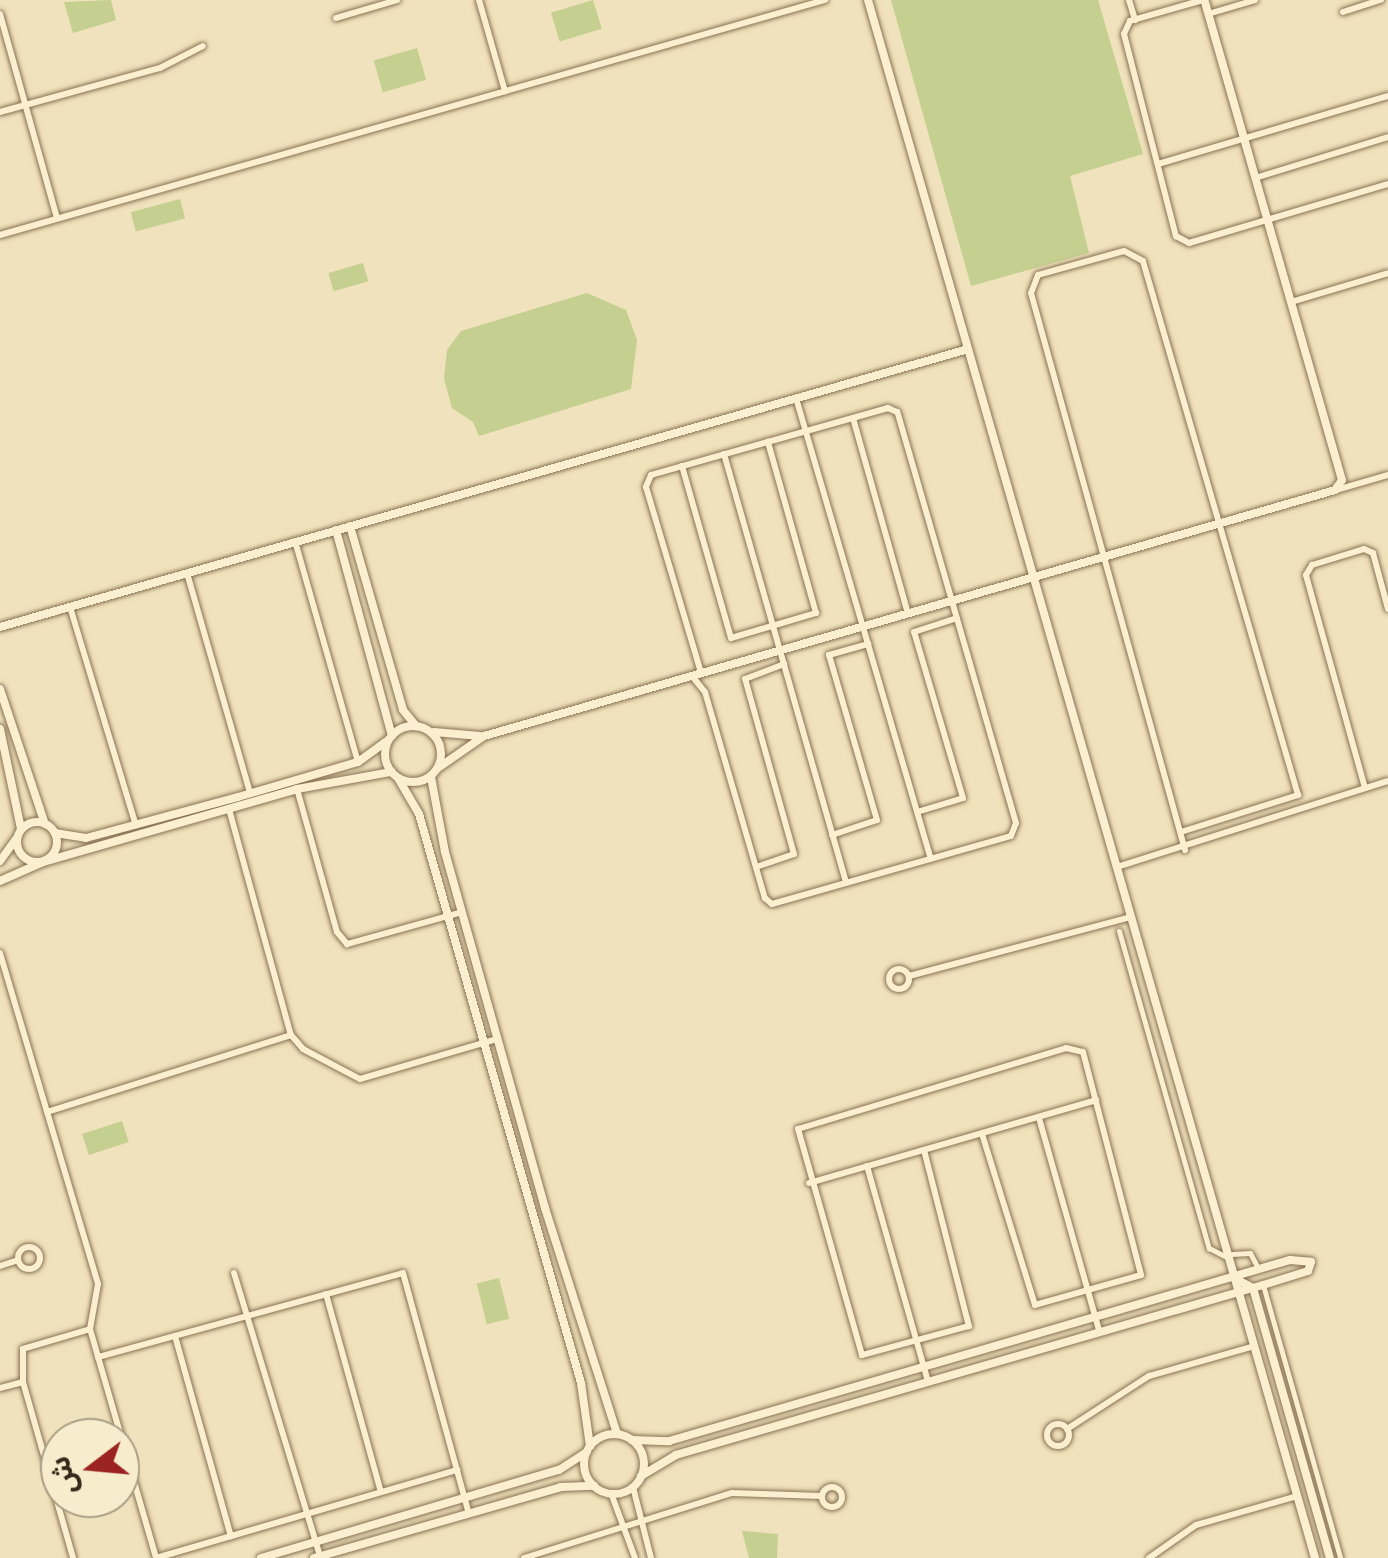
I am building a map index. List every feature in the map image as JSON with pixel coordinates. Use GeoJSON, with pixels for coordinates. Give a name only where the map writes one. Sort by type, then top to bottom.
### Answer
{"type":"FeatureCollection","features":[{"type":"Feature","properties":{"kind":"street"},"geometry":{"type":"LineString","coordinates":[[336,18],[397,0]]}},
{"type":"Feature","properties":{"kind":"street"},"geometry":{"type":"LineString","coordinates":[[479,0],[506,91]]}},
{"type":"Feature","properties":{"kind":"street"},"geometry":{"type":"LineString","coordinates":[[0,234],[825,0]]}},
{"type":"Feature","properties":{"kind":"street"},"geometry":{"type":"LineString","coordinates":[[868,0],[1315,1558]]}},
{"type":"Feature","properties":{"kind":"street"},"geometry":{"type":"LineString","coordinates":[[1129,0],[1135,20]]}},
{"type":"Feature","properties":{"kind":"street"},"geometry":{"type":"LineString","coordinates":[[1335,490],[1342,480],[1267,220],[1244,138],[1204,0],[1135,20],[1124,34],[1176,236],[1189,242],[1267,220],[1388,184]]}},
{"type":"Feature","properties":{"kind":"street"},"geometry":{"type":"LineString","coordinates":[[1208,14],[1255,0]]}},
{"type":"Feature","properties":{"kind":"street"},"geometry":{"type":"LineString","coordinates":[[1343,12],[1381,0]]}},
{"type":"Feature","properties":{"kind":"street"},"geometry":{"type":"LineString","coordinates":[[0,14],[57,218]]}},
{"type":"Feature","properties":{"kind":"street"},"geometry":{"type":"LineString","coordinates":[[0,112],[160,68],[202,46]]}},
{"type":"Feature","properties":{"kind":"street"},"geometry":{"type":"LineString","coordinates":[[1158,164],[1388,96]]}},
{"type":"Feature","properties":{"kind":"street"},"geometry":{"type":"LineString","coordinates":[[1255,178],[1388,137]]}},
{"type":"Feature","properties":{"kind":"street"},"geometry":{"type":"LineString","coordinates":[[1184,850],[1184,831],[1031,293],[1038,275],[1124,251],[1143,261],[1298,796],[1310,804]]}},
{"type":"Feature","properties":{"kind":"street"},"geometry":{"type":"LineString","coordinates":[[1291,302],[1388,274]]}},
{"type":"Feature","properties":{"kind":"street"},"geometry":{"type":"LineString","coordinates":[[0,626],[968,348]]}},
{"type":"Feature","properties":{"kind":"street"},"geometry":{"type":"LineString","coordinates":[[796,398],[930,859]]}},
{"type":"Feature","properties":{"kind":"street"},"geometry":{"type":"LineString","coordinates":[[897,412],[1016,823],[1011,836],[772,904],[756,868],[646,486],[651,475],[806,431],[853,418],[897,412]]}},
{"type":"Feature","properties":{"kind":"street"},"geometry":{"type":"LineString","coordinates":[[853,418],[907,610]]}},
{"type":"Feature","properties":{"kind":"street"},"geometry":{"type":"LineString","coordinates":[[682,466],[731,638],[816,613],[768,442]]}},
{"type":"Feature","properties":{"kind":"street"},"geometry":{"type":"LineString","coordinates":[[724,454],[846,883]]}},
{"type":"Feature","properties":{"kind":"street"},"geometry":{"type":"LineString","coordinates":[[0,881],[43,862],[297,789],[395,775],[414,783],[431,777],[484,736],[907,610],[1388,474]]}},
{"type":"Feature","properties":{"kind":"street"},"geometry":{"type":"LineString","coordinates":[[350,526],[402,710],[416,726],[484,736]]}},
{"type":"Feature","properties":{"kind":"street"},"geometry":{"type":"LineString","coordinates":[[336,530],[390,738],[395,775],[419,814],[582,1383],[589,1449],[585,1470],[594,1486]]}},
{"type":"Feature","properties":{"kind":"street"},"geometry":{"type":"LineString","coordinates":[[295,541],[358,762]]}},
{"type":"Feature","properties":{"kind":"street"},"geometry":{"type":"LineString","coordinates":[[1366,788],[1306,574],[1312,565],[1364,549],[1373,553],[1388,609]]}},
{"type":"Feature","properties":{"kind":"street"},"geometry":{"type":"LineString","coordinates":[[186,573],[250,793]]}},
{"type":"Feature","properties":{"kind":"street"},"geometry":{"type":"LineString","coordinates":[[70,607],[136,825]]}},
{"type":"Feature","properties":{"kind":"street"},"geometry":{"type":"LineString","coordinates":[[917,812],[963,798],[914,632],[957,618]]}},
{"type":"Feature","properties":{"kind":"street"},"geometry":{"type":"LineString","coordinates":[[832,836],[877,820],[829,655],[868,644]]}},
{"type":"Feature","properties":{"kind":"street"},"geometry":{"type":"LineString","coordinates":[[756,868],[794,854],[745,679],[784,664]]}},
{"type":"Feature","properties":{"kind":"street"},"geometry":{"type":"LineString","coordinates":[[700,673],[706,692]]}},
{"type":"Feature","properties":{"kind":"street"},"geometry":{"type":"LineString","coordinates":[[0,690],[45,824],[55,833],[75,839],[358,762],[390,738],[416,726]]}},
{"type":"Feature","properties":{"kind":"street"},"geometry":{"type":"LineString","coordinates":[[0,730],[20,832],[20,854],[43,862]]}},
{"type":"Feature","properties":{"kind":"street"},"geometry":{"type":"LineString","coordinates":[[429,730],[442,752],[438,768]]}},
{"type":"Feature","properties":{"kind":"street"},"geometry":{"type":"LineString","coordinates":[[234,1272],[316,1542],[317,1557],[562,1487],[594,1486],[611,1493],[633,1487],[641,1476],[676,1455],[1308,1270],[1311,1262],[1305,1256],[1096,1320],[669,1441],[632,1440],[618,1434],[498,1039],[462,912],[431,777]]}},
{"type":"Feature","properties":{"kind":"street"},"geometry":{"type":"LineString","coordinates":[[1117,867],[1184,850],[1204,834],[1388,781]]}},
{"type":"Feature","properties":{"kind":"street"},"geometry":{"type":"LineString","coordinates":[[297,789],[342,940],[355,945],[462,912]]}},
{"type":"Feature","properties":{"kind":"street"},"geometry":{"type":"LineString","coordinates":[[1184,831],[1298,796]]}},
{"type":"Feature","properties":{"kind":"street"},"geometry":{"type":"LineString","coordinates":[[229,809],[292,1035],[303,1048],[360,1079],[498,1039]]}},
{"type":"Feature","properties":{"kind":"street"},"geometry":{"type":"LineString","coordinates":[[0,862],[20,832],[45,824]]}},
{"type":"Feature","properties":{"kind":"street"},"geometry":{"type":"LineString","coordinates":[[43,862],[56,850],[55,833]]}},
{"type":"Feature","properties":{"kind":"street"},"geometry":{"type":"LineString","coordinates":[[910,976],[1131,917]]}},
{"type":"Feature","properties":{"kind":"street"},"geometry":{"type":"LineString","coordinates":[[1119,931],[1209,1248],[1228,1255],[1250,1253],[1259,1271]]}},
{"type":"Feature","properties":{"kind":"street"},"geometry":{"type":"LineString","coordinates":[[0,953],[96,1268],[90,1329],[156,1558],[457,1470]]}},
{"type":"Feature","properties":{"kind":"street"},"geometry":{"type":"LineString","coordinates":[[47,1112],[292,1035]]}},
{"type":"Feature","properties":{"kind":"street"},"geometry":{"type":"LineString","coordinates":[[924,1150],[971,1314],[962,1330],[872,1356],[856,1349],[809,1183],[797,1139],[808,1122],[1076,1047],[1083,1052],[1142,1268],[1134,1281],[1045,1307],[1028,1299],[982,1134]]}},
{"type":"Feature","properties":{"kind":"street"},"geometry":{"type":"LineString","coordinates":[[809,1183],[1096,1100]]}},
{"type":"Feature","properties":{"kind":"street"},"geometry":{"type":"LineString","coordinates":[[1038,1117],[1100,1333]]}},
{"type":"Feature","properties":{"kind":"street"},"geometry":{"type":"LineString","coordinates":[[866,1166],[928,1382]]}},
{"type":"Feature","properties":{"kind":"street"},"geometry":{"type":"LineString","coordinates":[[0,1266],[18,1260]]}},
{"type":"Feature","properties":{"kind":"street"},"geometry":{"type":"LineString","coordinates":[[98,1357],[403,1273],[468,1514]]}},
{"type":"Feature","properties":{"kind":"street"},"geometry":{"type":"LineString","coordinates":[[1234,1278],[1258,1287]]}},
{"type":"Feature","properties":{"kind":"street"},"geometry":{"type":"LineString","coordinates":[[1258,1287],[1330,1558]]}},
{"type":"Feature","properties":{"kind":"street"},"geometry":{"type":"LineString","coordinates":[[1258,1287],[1340,1558]]}},
{"type":"Feature","properties":{"kind":"street"},"geometry":{"type":"LineString","coordinates":[[326,1294],[382,1492]]}},
{"type":"Feature","properties":{"kind":"street"},"geometry":{"type":"LineString","coordinates":[[73,1558],[23,1382],[23,1350],[90,1329]]}},
{"type":"Feature","properties":{"kind":"street"},"geometry":{"type":"LineString","coordinates":[[175,1336],[231,1536]]}},
{"type":"Feature","properties":{"kind":"street"},"geometry":{"type":"LineString","coordinates":[[1067,1430],[1149,1376],[1254,1346]]}},
{"type":"Feature","properties":{"kind":"street"},"geometry":{"type":"LineString","coordinates":[[0,1388],[23,1382]]}},
{"type":"Feature","properties":{"kind":"street"},"geometry":{"type":"LineString","coordinates":[[261,1558],[559,1470],[618,1434]]}},
{"type":"Feature","properties":{"kind":"street"},"geometry":{"type":"LineString","coordinates":[[632,1440],[643,1456],[641,1476]]}},
{"type":"Feature","properties":{"kind":"street"},"geometry":{"type":"LineString","coordinates":[[633,1487],[651,1558]]}},
{"type":"Feature","properties":{"kind":"street"},"geometry":{"type":"LineString","coordinates":[[611,1493],[634,1558]]}},
{"type":"Feature","properties":{"kind":"street"},"geometry":{"type":"LineString","coordinates":[[524,1558],[732,1494],[822,1496]]}},
{"type":"Feature","properties":{"kind":"street"},"geometry":{"type":"LineString","coordinates":[[1149,1558],[1196,1526],[1297,1496]]}},
{"type":"Feature","properties":{"kind":"green space"},"geometry":{"type":"Polygon","coordinates":[[[111,0],[116,20],[73,33],[64,2],[111,0]]]}},
{"type":"Feature","properties":{"kind":"green space"},"geometry":{"type":"Polygon","coordinates":[[[593,0],[602,29],[560,42],[551,13],[593,0]]]}},
{"type":"Feature","properties":{"kind":"green space"},"geometry":{"type":"Polygon","coordinates":[[[891,0],[1098,0],[1143,154],[1070,176],[1089,253],[971,286],[891,0]]]}},
{"type":"Feature","properties":{"kind":"green space"},"geometry":{"type":"Polygon","coordinates":[[[417,48],[426,80],[383,92],[374,60],[417,48]]]}},
{"type":"Feature","properties":{"kind":"green space"},"geometry":{"type":"Polygon","coordinates":[[[180,199],[185,218],[136,232],[131,212],[180,199]]]}},
{"type":"Feature","properties":{"kind":"green space"},"geometry":{"type":"Polygon","coordinates":[[[363,263],[368,281],[334,291],[328,273],[363,263]]]}},
{"type":"Feature","properties":{"kind":"green space"},"geometry":{"type":"Polygon","coordinates":[[[587,293],[626,310],[637,340],[631,389],[479,436],[473,422],[452,408],[444,379],[447,350],[461,331],[587,293]]]}},
{"type":"Feature","properties":{"kind":"green space"},"geometry":{"type":"Polygon","coordinates":[[[122,1121],[129,1142],[89,1155],[82,1134],[122,1121]]]}},
{"type":"Feature","properties":{"kind":"green space"},"geometry":{"type":"Polygon","coordinates":[[[499,1278],[509,1319],[487,1324],[477,1284],[499,1278]]]}},
{"type":"Feature","properties":{"kind":"green space"},"geometry":{"type":"Polygon","coordinates":[[[742,1531],[778,1534],[777,1558],[749,1558],[742,1531]]]}}]}
